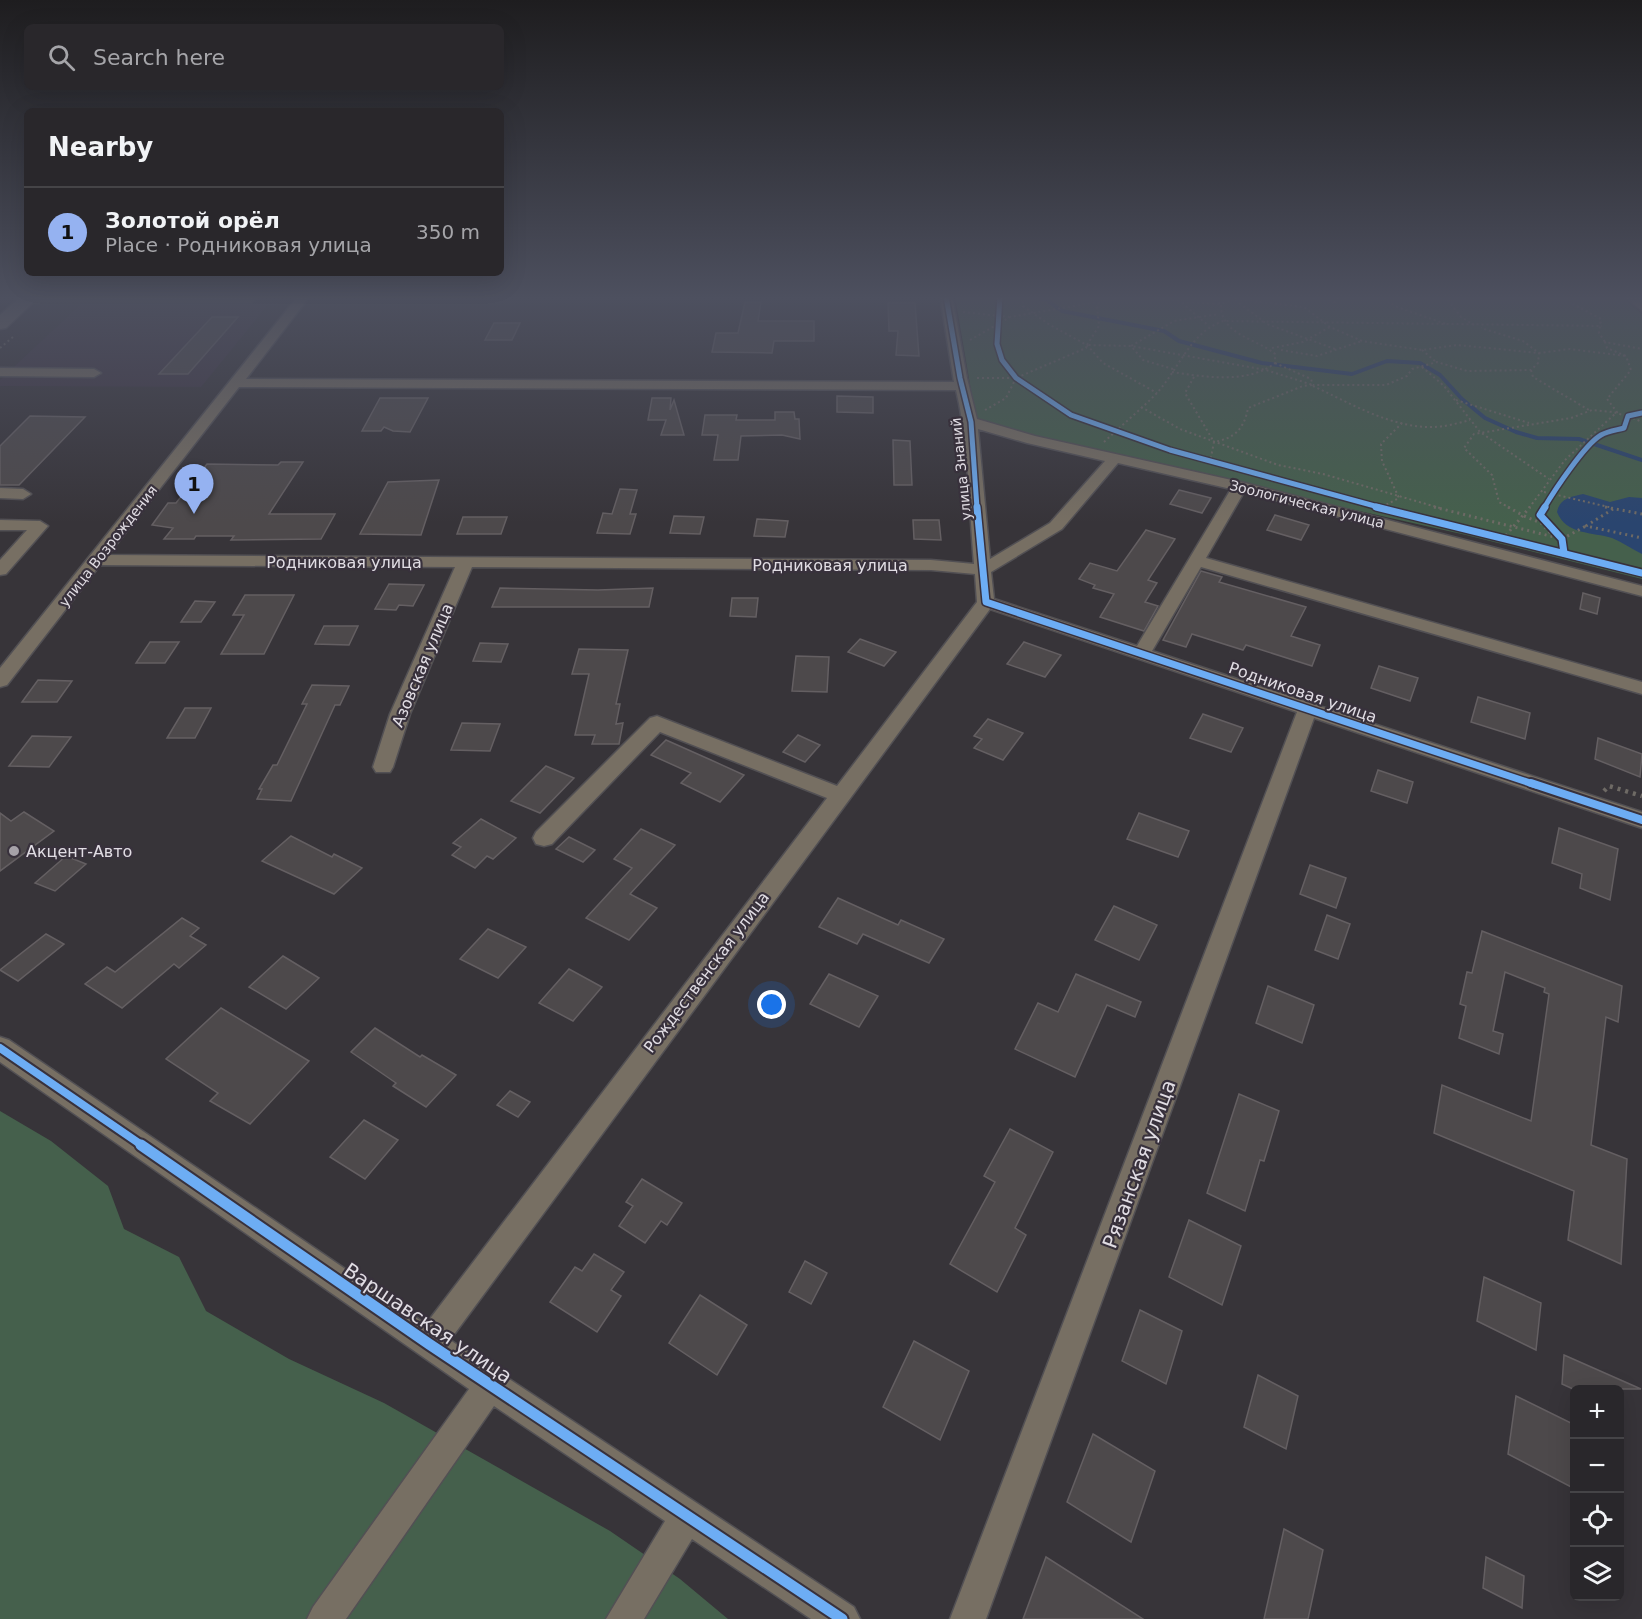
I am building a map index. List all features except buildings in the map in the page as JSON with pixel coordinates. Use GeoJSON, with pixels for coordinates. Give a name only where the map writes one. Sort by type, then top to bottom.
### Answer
{"type":"FeatureCollection","features":[{"type":"Feature","properties":{"kind":"street"},"geometry":{"type":"LineString","coordinates":[[0,372],[94,373]]}},
{"type":"Feature","properties":{"kind":"street","name":"улица Возрождения"},"geometry":{"type":"LineString","coordinates":[[0,681],[243,372]]}},
{"type":"Feature","properties":{"kind":"street","name":"улица Знаний"},"geometry":{"type":"LineString","coordinates":[[959,372],[971,422],[971,449],[983,570]]}},
{"type":"Feature","properties":{"kind":"street"},"geometry":{"type":"LineString","coordinates":[[235,382],[961,386]]}},
{"type":"Feature","properties":{"kind":"street","name":"Зоологическая улица"},"geometry":{"type":"LineString","coordinates":[[971,422],[1032,440],[1240,486],[1642,591]]}},
{"type":"Feature","properties":{"kind":"street"},"geometry":{"type":"LineString","coordinates":[[986,602],[983,570],[1056,526],[1114,459]]}},
{"type":"Feature","properties":{"kind":"street"},"geometry":{"type":"LineString","coordinates":[[1142,652],[1240,486]]}},
{"type":"Feature","properties":{"kind":"street"},"geometry":{"type":"LineString","coordinates":[[0,493],[23,494]]}},
{"type":"Feature","properties":{"kind":"street"},"geometry":{"type":"LineString","coordinates":[[0,525],[40,526],[0,570]]}},
{"type":"Feature","properties":{"kind":"street","name":"Родниковая улица"},"geometry":{"type":"LineString","coordinates":[[97,560],[931,565],[983,570]]}},
{"type":"Feature","properties":{"kind":"street"},"geometry":{"type":"LineString","coordinates":[[1196,560],[1642,688]]}},
{"type":"Feature","properties":{"kind":"street","name":"Азовская улица"},"geometry":{"type":"LineString","coordinates":[[382,767],[400,714],[465,563]]}},
{"type":"Feature","properties":{"kind":"street","name":"Родниковая улица"},"geometry":{"type":"LineString","coordinates":[[986,602],[1642,820]]}},
{"type":"Feature","properties":{"kind":"street","name":"Рождественская улица"},"geometry":{"type":"LineString","coordinates":[[429,1344],[840,795],[972,624],[986,602]]}},
{"type":"Feature","properties":{"kind":"street","name":"Рязанская улица"},"geometry":{"type":"LineString","coordinates":[[968,1619],[1308,708]]}},
{"type":"Feature","properties":{"kind":"street"},"geometry":{"type":"LineString","coordinates":[[544,838],[657,723],[840,795]]}},
{"type":"Feature","properties":{"kind":"street","name":"Варшавская улица"},"geometry":{"type":"LineString","coordinates":[[0,1048],[429,1344],[842,1619]]}},
{"type":"Feature","properties":{"kind":"street"},"geometry":{"type":"LineString","coordinates":[[325,1619],[490,1385]]}},
{"type":"Feature","properties":{"kind":"street"},"geometry":{"type":"LineString","coordinates":[[624,1619],[687,1516]]}},
{"type":"Feature","properties":{"kind":"path"},"geometry":{"type":"LineString","coordinates":[[1011,372],[1025,384]]}},
{"type":"Feature","properties":{"kind":"path"},"geometry":{"type":"LineString","coordinates":[[977,378],[1016,378],[1031,372]]}},
{"type":"Feature","properties":{"kind":"path"},"geometry":{"type":"LineString","coordinates":[[1118,372],[1157,393]]}},
{"type":"Feature","properties":{"kind":"path"},"geometry":{"type":"LineString","coordinates":[[1104,442],[1157,393],[1173,372]]}},
{"type":"Feature","properties":{"kind":"path"},"geometry":{"type":"LineString","coordinates":[[1175,372],[1195,377],[1210,374],[1250,375],[1261,372]]}},
{"type":"Feature","properties":{"kind":"path"},"geometry":{"type":"LineString","coordinates":[[1273,372],[1294,376],[1376,414],[1402,423],[1429,427],[1470,420]]}},
{"type":"Feature","properties":{"kind":"path"},"geometry":{"type":"LineString","coordinates":[[1298,372],[1311,379],[1313,385]]}},
{"type":"Feature","properties":{"kind":"path"},"geometry":{"type":"LineString","coordinates":[[1214,442],[1227,440],[1240,433],[1246,423],[1248,408],[1303,386],[1386,385],[1397,382],[1409,372]]}},
{"type":"Feature","properties":{"kind":"path"},"geometry":{"type":"LineString","coordinates":[[1427,372],[1444,386],[1480,432],[1549,479]]}},
{"type":"Feature","properties":{"kind":"path"},"geometry":{"type":"LineString","coordinates":[[1531,372],[1533,377],[1589,410],[1617,412],[1642,422]]}},
{"type":"Feature","properties":{"kind":"path"},"geometry":{"type":"LineString","coordinates":[[1617,412],[1607,399],[1630,372]]}},
{"type":"Feature","properties":{"kind":"path"},"geometry":{"type":"LineString","coordinates":[[1195,377],[1185,393],[1214,442],[1210,462]]}},
{"type":"Feature","properties":{"kind":"path"},"geometry":{"type":"LineString","coordinates":[[984,411],[1006,398],[1016,378]]}},
{"type":"Feature","properties":{"kind":"path"},"geometry":{"type":"LineString","coordinates":[[1455,400],[1485,411],[1510,414],[1529,423]]}},
{"type":"Feature","properties":{"kind":"path"},"geometry":{"type":"LineString","coordinates":[[1140,407],[1180,429],[1237,448],[1278,465],[1323,474],[1399,498],[1515,526],[1560,540],[1614,508]]}},
{"type":"Feature","properties":{"kind":"path"},"geometry":{"type":"LineString","coordinates":[[1560,540],[1541,523],[1499,502],[1498,483],[1491,472],[1471,459],[1464,448],[1472,436],[1480,432],[1508,429],[1529,423],[1546,423],[1558,418],[1573,418],[1589,410]]}},
{"type":"Feature","properties":{"kind":"path"},"geometry":{"type":"LineString","coordinates":[[1546,505],[1549,479],[1588,435],[1617,412]]}},
{"type":"Feature","properties":{"kind":"path"},"geometry":{"type":"LineString","coordinates":[[1628,416],[1642,413]]}},
{"type":"Feature","properties":{"kind":"path"},"geometry":{"type":"LineString","coordinates":[[1624,428],[1628,416]]}},
{"type":"Feature","properties":{"kind":"path"},"geometry":{"type":"LineString","coordinates":[[1399,498],[1382,461],[1381,444],[1402,423]]}},
{"type":"Feature","properties":{"kind":"path"},"geometry":{"type":"LineString","coordinates":[[1104,428],[1126,436]]}},
{"type":"Feature","properties":{"kind":"path"},"geometry":{"type":"LineString","coordinates":[[1578,462],[1580,455],[1601,435],[1609,432]]}},
{"type":"Feature","properties":{"kind":"path"},"geometry":{"type":"LineString","coordinates":[[1200,459],[1222,465]]}},
{"type":"Feature","properties":{"kind":"path"},"geometry":{"type":"LineString","coordinates":[[1502,539],[1507,531],[1558,485]]}},
{"type":"Feature","properties":{"kind":"path"},"geometry":{"type":"LineString","coordinates":[[1548,493],[1575,501],[1642,514]]}},
{"type":"Feature","properties":{"kind":"path"},"geometry":{"type":"LineString","coordinates":[[1378,510],[1399,498]]}},
{"type":"Feature","properties":{"kind":"path"},"geometry":{"type":"LineString","coordinates":[[1369,505],[1378,510],[1391,511]]}},
{"type":"Feature","properties":{"kind":"path"},"geometry":{"type":"LineString","coordinates":[[1540,515],[1560,540]]}},
{"type":"Feature","properties":{"kind":"path"},"geometry":{"type":"LineString","coordinates":[[1586,526],[1642,538]]}},
{"type":"Feature","properties":{"kind":"path"},"geometry":{"type":"LineString","coordinates":[[1492,535],[1513,540]]}},
{"type":"Feature","properties":{"kind":"shaded area"},"geometry":{"type":"Polygon","coordinates":[[[9,372],[214,372],[201,387],[0,386],[0,380],[9,372]]]}},
{"type":"Feature","properties":{"kind":"green space"},"geometry":{"type":"Polygon","coordinates":[[[968,372],[1642,372],[1642,579],[1466,535],[1017,434],[976,420],[968,372]]]}},
{"type":"Feature","properties":{"kind":"green space"},"geometry":{"type":"Polygon","coordinates":[[[0,1111],[51,1141],[108,1186],[124,1229],[179,1257],[206,1311],[289,1359],[384,1403],[610,1531],[680,1579],[728,1619],[0,1619],[0,1111]]]}},
{"type":"Feature","properties":{"kind":"water"},"geometry":{"type":"Polygon","coordinates":[[[1583,494],[1610,502],[1629,497],[1642,498],[1642,554],[1612,538],[1573,529],[1561,519],[1557,512],[1558,507],[1567,499],[1583,494]]]}},
{"type":"Feature","properties":{"kind":"waterway"},"geometry":{"type":"LineString","coordinates":[[1332,372],[1352,374],[1359,372]]}},
{"type":"Feature","properties":{"kind":"waterway"},"geometry":{"type":"LineString","coordinates":[[1434,372],[1485,418],[1516,432],[1537,438],[1579,439],[1642,460]]}},
{"type":"Feature","properties":{"kind":"cycle path"},"geometry":{"type":"LineString","coordinates":[[959,372],[971,422],[971,449],[986,602],[1642,820]]}},
{"type":"Feature","properties":{"kind":"cycle path"},"geometry":{"type":"LineString","coordinates":[[1011,372],[1016,378],[1071,415],[1170,450],[1312,491],[1642,573]]}},
{"type":"Feature","properties":{"kind":"cycle path"},"geometry":{"type":"LineString","coordinates":[[1564,553],[1562,539],[1540,515],[1558,485],[1578,462],[1580,455],[1601,435],[1624,428],[1628,416],[1642,413]]}},
{"type":"Feature","properties":{"kind":"cycle path"},"geometry":{"type":"LineString","coordinates":[[0,1048],[429,1344],[842,1619]]}},
{"type":"Feature","properties":{"kind":"place","name":"Золотой орёл"},"geometry":{"type":"Point","coordinates":[194,514]}},
{"type":"Feature","properties":{"kind":"place","name":"Акцент-Авто"},"geometry":{"type":"Point","coordinates":[14,851]}}]}
